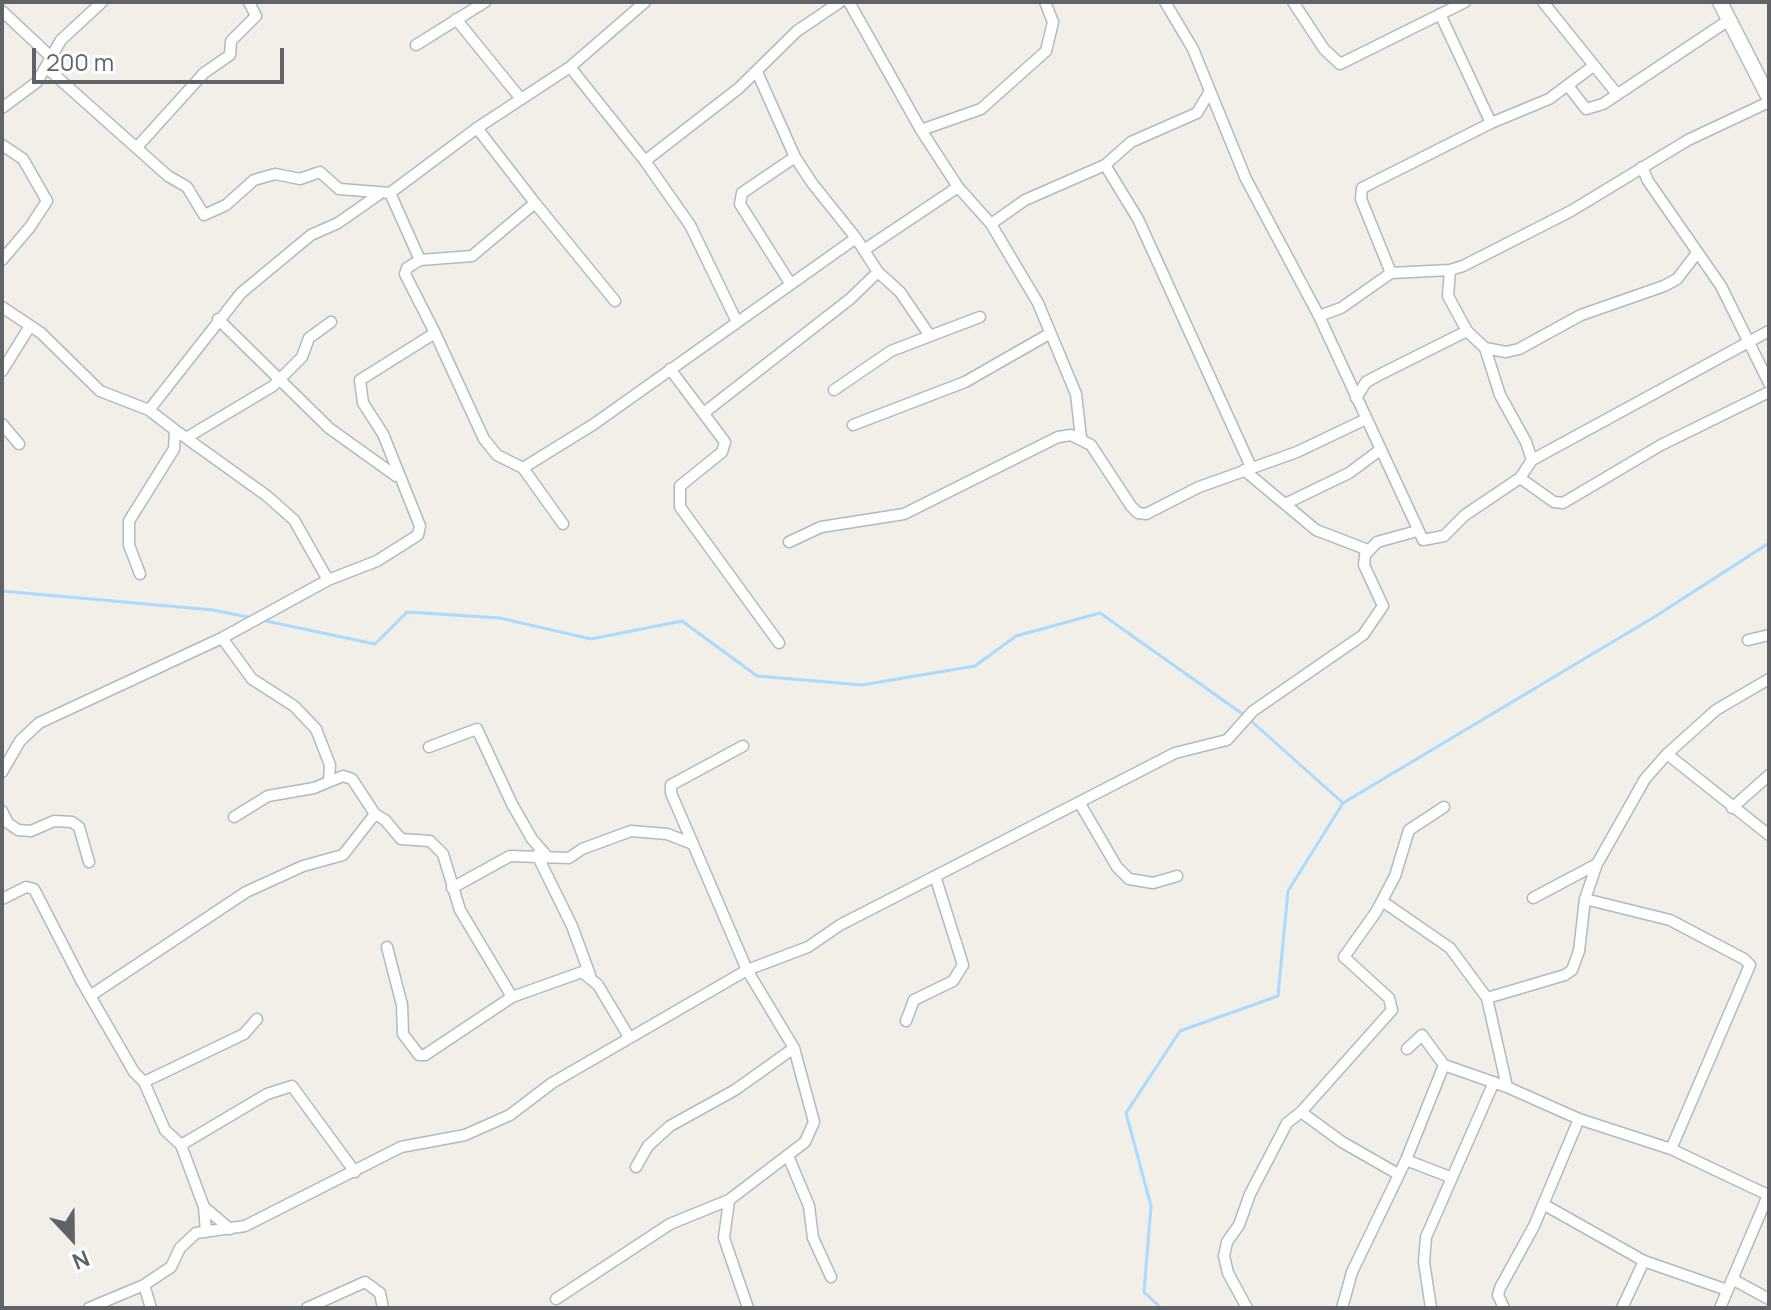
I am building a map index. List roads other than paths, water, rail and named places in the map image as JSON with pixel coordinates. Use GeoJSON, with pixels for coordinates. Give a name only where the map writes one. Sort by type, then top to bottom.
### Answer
{"type":"FeatureCollection","features":[{"type":"Feature","properties":{"kind":"main road"},"geometry":{"type":"LineString","coordinates":[[1720,2],[1764,77],[1769,100]]}},
{"type":"Feature","properties":{"kind":"street"},"geometry":{"type":"LineString","coordinates":[[2,108],[37,82],[48,69],[61,40],[102,2]]}},
{"type":"Feature","properties":{"kind":"street"},"geometry":{"type":"LineString","coordinates":[[138,146],[204,73],[230,55],[231,41],[256,16],[249,2]]}},
{"type":"Feature","properties":{"kind":"street"},"geometry":{"type":"LineString","coordinates":[[416,45],[485,2]]}},
{"type":"Feature","properties":{"kind":"street"},"geometry":{"type":"LineString","coordinates":[[48,69],[138,146],[168,176],[190,190],[204,215],[226,205],[249,182],[275,174],[300,179],[320,172],[339,189],[378,195],[390,193],[477,128],[570,67],[645,2]]}},
{"type":"Feature","properties":{"kind":"street"},"geometry":{"type":"LineString","coordinates":[[645,161],[757,72],[797,31],[840,2]]}},
{"type":"Feature","properties":{"kind":"street"},"geometry":{"type":"LineString","coordinates":[[849,2],[921,130],[958,187],[991,224],[1038,303],[1076,394],[1081,438]]}},
{"type":"Feature","properties":{"kind":"street"},"geometry":{"type":"LineString","coordinates":[[921,130],[981,109],[1046,51],[1053,22],[1045,2]]}},
{"type":"Feature","properties":{"kind":"street"},"geometry":{"type":"LineString","coordinates":[[1165,2],[1193,49],[1246,179],[1319,316],[1423,540],[1441,538],[1465,515],[1520,478],[1532,460],[1769,331]]}},
{"type":"Feature","properties":{"kind":"street"},"geometry":{"type":"LineString","coordinates":[[1293,2],[1324,49],[1340,64],[1465,2]]}},
{"type":"Feature","properties":{"kind":"street"},"geometry":{"type":"LineString","coordinates":[[1543,2],[1592,67],[1617,94]]}},
{"type":"Feature","properties":{"kind":"street"},"geometry":{"type":"LineString","coordinates":[[2,11],[51,57]]}},
{"type":"Feature","properties":{"kind":"street"},"geometry":{"type":"LineString","coordinates":[[1440,14],[1491,123]]}},
{"type":"Feature","properties":{"kind":"street"},"geometry":{"type":"LineString","coordinates":[[456,19],[521,99]]}},
{"type":"Feature","properties":{"kind":"street"},"geometry":{"type":"LineString","coordinates":[[1569,87],[1586,109],[1603,104],[1694,47],[1729,20]]}},
{"type":"Feature","properties":{"kind":"street"},"geometry":{"type":"LineString","coordinates":[[570,67],[645,161],[690,225],[737,322]]}},
{"type":"Feature","properties":{"kind":"street"},"geometry":{"type":"LineString","coordinates":[[1391,273],[1361,199],[1362,188],[1491,123],[1542,102],[1569,87],[1592,67]]}},
{"type":"Feature","properties":{"kind":"street"},"geometry":{"type":"LineString","coordinates":[[757,72],[795,157],[812,183],[856,238],[878,272],[900,292],[930,336]]}},
{"type":"Feature","properties":{"kind":"street"},"geometry":{"type":"LineString","coordinates":[[991,224],[1025,200],[1105,165],[1131,142],[1197,113],[1210,91]]}},
{"type":"Feature","properties":{"kind":"street"},"geometry":{"type":"LineString","coordinates":[[1319,316],[1341,308],[1391,273],[1450,270],[1552,222],[1688,140],[1769,100]]}},
{"type":"Feature","properties":{"kind":"street"},"geometry":{"type":"LineString","coordinates":[[477,128],[615,301]]}},
{"type":"Feature","properties":{"kind":"street"},"geometry":{"type":"LineString","coordinates":[[2,145],[23,159],[47,201],[2,260]]}},
{"type":"Feature","properties":{"kind":"street"},"geometry":{"type":"LineString","coordinates":[[790,283],[740,204],[742,193],[795,157]]}},
{"type":"Feature","properties":{"kind":"street"},"geometry":{"type":"LineString","coordinates":[[1105,165],[1138,219],[1248,468],[1316,530],[1368,550]]}},
{"type":"Feature","properties":{"kind":"street"},"geometry":{"type":"LineString","coordinates":[[1642,167],[1721,286],[1769,383]]}},
{"type":"Feature","properties":{"kind":"street"},"geometry":{"type":"LineString","coordinates":[[864,250],[958,187]]}},
{"type":"Feature","properties":{"kind":"street"},"geometry":{"type":"LineString","coordinates":[[390,193],[420,260]]}},
{"type":"Feature","properties":{"kind":"street"},"geometry":{"type":"LineString","coordinates":[[149,410],[241,293],[311,235],[338,223],[378,195]]}},
{"type":"Feature","properties":{"kind":"street"},"geometry":{"type":"LineString","coordinates":[[535,203],[472,256],[420,260],[407,268],[405,274],[484,439],[497,455],[523,468],[563,524]]}},
{"type":"Feature","properties":{"kind":"street"},"geometry":{"type":"LineString","coordinates":[[523,468],[594,424],[856,238]]}},
{"type":"Feature","properties":{"kind":"street"},"geometry":{"type":"LineString","coordinates":[[1485,348],[1506,352],[1519,349],[1581,315],[1664,286],[1684,272],[1697,253]]}},
{"type":"Feature","properties":{"kind":"street"},"geometry":{"type":"LineString","coordinates":[[1450,270],[1448,296],[1467,331],[1485,348],[1500,395],[1526,442],[1532,460]]}},
{"type":"Feature","properties":{"kind":"street"},"geometry":{"type":"LineString","coordinates":[[705,412],[850,299],[878,272]]}},
{"type":"Feature","properties":{"kind":"street"},"geometry":{"type":"LineString","coordinates":[[2,307],[30,326],[100,391],[149,410],[267,496],[294,520],[328,580]]}},
{"type":"Feature","properties":{"kind":"street"},"geometry":{"type":"LineString","coordinates":[[834,390],[891,351],[980,317]]}},
{"type":"Feature","properties":{"kind":"street"},"geometry":{"type":"LineString","coordinates":[[218,319],[329,428],[397,476]]}},
{"type":"Feature","properties":{"kind":"street"},"geometry":{"type":"LineString","coordinates":[[186,438],[278,381],[302,357],[309,338],[331,322]]}},
{"type":"Feature","properties":{"kind":"street"},"geometry":{"type":"LineString","coordinates":[[2,371],[30,326]]}},
{"type":"Feature","properties":{"kind":"street"},"geometry":{"type":"LineString","coordinates":[[1356,398],[1366,382],[1467,331]]}},
{"type":"Feature","properties":{"kind":"street"},"geometry":{"type":"LineString","coordinates":[[2,772],[20,741],[39,723],[222,638],[328,580],[377,561],[418,535],[420,526],[397,476],[383,434],[363,403],[359,384],[363,376],[435,333]]}},
{"type":"Feature","properties":{"kind":"street"},"geometry":{"type":"LineString","coordinates":[[853,425],[965,382],[1049,334]]}},
{"type":"Feature","properties":{"kind":"street"},"geometry":{"type":"LineString","coordinates":[[670,369],[725,442],[724,448],[680,486],[680,507],[779,643]]}},
{"type":"Feature","properties":{"kind":"street"},"geometry":{"type":"LineString","coordinates":[[1520,478],[1554,502],[1563,503],[1661,445],[1769,392]]}},
{"type":"Feature","properties":{"kind":"street"},"geometry":{"type":"LineString","coordinates":[[789,542],[821,527],[904,514],[1058,437],[1081,438],[1091,445],[1138,513],[1159,510],[1199,487],[1297,452],[1366,419]]}},
{"type":"Feature","properties":{"kind":"street"},"geometry":{"type":"LineString","coordinates":[[2,424],[19,444]]}},
{"type":"Feature","properties":{"kind":"street"},"geometry":{"type":"LineString","coordinates":[[140,574],[129,545],[129,521],[174,449],[175,430]]}},
{"type":"Feature","properties":{"kind":"street"},"geometry":{"type":"LineString","coordinates":[[1287,503],[1349,473],[1380,450]]}},
{"type":"Feature","properties":{"kind":"street"},"geometry":{"type":"LineString","coordinates":[[89,1308],[144,1285],[171,1267],[189,1237],[230,1229],[302,1200],[401,1147],[465,1135],[510,1115],[552,1083],[600,1058],[629,1037],[747,970],[808,947],[840,925],[1175,753],[1227,740],[1253,711],[1363,635],[1383,609],[1364,565],[1368,550],[1377,542],[1417,531]]}},
{"type":"Feature","properties":{"kind":"street"},"geometry":{"type":"LineString","coordinates":[[1748,640],[1769,635]]}},
{"type":"Feature","properties":{"kind":"street"},"geometry":{"type":"LineString","coordinates":[[222,638],[252,679],[294,706],[316,729],[330,765],[329,780]]}},
{"type":"Feature","properties":{"kind":"street"},"geometry":{"type":"LineString","coordinates":[[1487,998],[1565,975],[1572,970],[1579,951],[1585,899],[1597,864],[1645,779],[1667,754],[1726,702],[1769,679]]}},
{"type":"Feature","properties":{"kind":"street"},"geometry":{"type":"LineString","coordinates":[[429,747],[477,729],[512,804],[541,855],[590,975],[629,1037]]}},
{"type":"Feature","properties":{"kind":"street"},"geometry":{"type":"LineString","coordinates":[[556,1299],[670,1224],[729,1200],[811,1135],[814,1122],[794,1048],[747,970],[671,793],[671,785],[743,746]]}},
{"type":"Feature","properties":{"kind":"street"},"geometry":{"type":"LineString","coordinates":[[1667,754],[1769,835]]}},
{"type":"Feature","properties":{"kind":"street"},"geometry":{"type":"LineString","coordinates":[[1732,808],[1769,775]]}},
{"type":"Feature","properties":{"kind":"street"},"geometry":{"type":"LineString","coordinates":[[234,817],[268,796],[314,788],[343,776],[352,779],[375,814],[385,820],[404,841],[427,840],[436,846],[446,860],[452,888],[477,942],[512,997]]}},
{"type":"Feature","properties":{"kind":"street"},"geometry":{"type":"LineString","coordinates":[[1079,802],[1117,867],[1129,879],[1145,883],[1177,876]]}},
{"type":"Feature","properties":{"kind":"street"},"geometry":{"type":"LineString","coordinates":[[1247,1308],[1228,1273],[1225,1249],[1287,1123],[1301,1112],[1392,1010],[1389,998],[1344,957],[1382,901],[1402,859],[1409,830],[1444,807]]}},
{"type":"Feature","properties":{"kind":"street"},"geometry":{"type":"LineString","coordinates":[[2,811],[8,823],[18,830],[31,831],[54,821],[72,822],[83,837],[89,862]]}},
{"type":"Feature","properties":{"kind":"street"},"geometry":{"type":"LineString","coordinates":[[90,996],[246,892],[303,866],[343,855],[375,814]]}},
{"type":"Feature","properties":{"kind":"street"},"geometry":{"type":"LineString","coordinates":[[452,888],[502,859],[541,855],[569,858],[582,849],[631,831],[667,834],[693,844]]}},
{"type":"Feature","properties":{"kind":"street"},"geometry":{"type":"LineString","coordinates":[[1533,898],[1597,864]]}},
{"type":"Feature","properties":{"kind":"street"},"geometry":{"type":"LineString","coordinates":[[906,1021],[914,1000],[953,981],[963,965],[935,876]]}},
{"type":"Feature","properties":{"kind":"street"},"geometry":{"type":"LineString","coordinates":[[2,899],[26,887],[34,889],[90,996],[134,1072],[144,1082],[157,1116],[181,1145],[204,1207],[206,1232]]}},
{"type":"Feature","properties":{"kind":"street"},"geometry":{"type":"LineString","coordinates":[[1585,899],[1670,920],[1750,965],[1671,1149]]}},
{"type":"Feature","properties":{"kind":"street"},"geometry":{"type":"LineString","coordinates":[[1382,901],[1450,948],[1487,998],[1507,1087]]}},
{"type":"Feature","properties":{"kind":"street"},"geometry":{"type":"LineString","coordinates":[[387,947],[402,1005],[403,1034],[419,1055],[430,1051],[512,997],[566,976],[582,972],[590,975]]}},
{"type":"Feature","properties":{"kind":"street"},"geometry":{"type":"LineString","coordinates":[[144,1082],[244,1034],[257,1019]]}},
{"type":"Feature","properties":{"kind":"street"},"geometry":{"type":"LineString","coordinates":[[1407,1049],[1422,1035],[1444,1065],[1507,1087],[1579,1119],[1671,1149],[1769,1194],[1720,1308]]}},
{"type":"Feature","properties":{"kind":"street"},"geometry":{"type":"LineString","coordinates":[[636,1167],[648,1146],[670,1126],[749,1081],[794,1048]]}},
{"type":"Feature","properties":{"kind":"street"},"geometry":{"type":"LineString","coordinates":[[1342,1308],[1352,1272],[1406,1160],[1444,1065]]}},
{"type":"Feature","properties":{"kind":"street"},"geometry":{"type":"LineString","coordinates":[[1431,1308],[1424,1251],[1450,1177],[1494,1082]]}},
{"type":"Feature","properties":{"kind":"street"},"geometry":{"type":"LineString","coordinates":[[181,1145],[267,1094],[292,1086],[355,1172]]}},
{"type":"Feature","properties":{"kind":"street"},"geometry":{"type":"LineString","coordinates":[[1301,1112],[1342,1142],[1398,1174]]}},
{"type":"Feature","properties":{"kind":"street"},"geometry":{"type":"LineString","coordinates":[[1504,1308],[1500,1288],[1543,1204],[1579,1119]]}},
{"type":"Feature","properties":{"kind":"street"},"geometry":{"type":"LineString","coordinates":[[788,1156],[807,1200],[813,1238],[831,1277]]}},
{"type":"Feature","properties":{"kind":"street"},"geometry":{"type":"LineString","coordinates":[[1406,1160],[1450,1177]]}},
{"type":"Feature","properties":{"kind":"street"},"geometry":{"type":"LineString","coordinates":[[729,1200],[724,1238],[748,1308]]}},
{"type":"Feature","properties":{"kind":"street"},"geometry":{"type":"LineString","coordinates":[[1543,1204],[1644,1261],[1769,1299]]}},
{"type":"Feature","properties":{"kind":"street"},"geometry":{"type":"LineString","coordinates":[[204,1207],[230,1229]]}},
{"type":"Feature","properties":{"kind":"street"},"geometry":{"type":"LineString","coordinates":[[1622,1308],[1644,1261]]}},
{"type":"Feature","properties":{"kind":"street"},"geometry":{"type":"LineString","coordinates":[[307,1308],[365,1282],[380,1293],[383,1308]]}},
{"type":"Feature","properties":{"kind":"street"},"geometry":{"type":"LineString","coordinates":[[144,1285],[151,1308]]}},
{"type":"Feature","properties":{"kind":"waterway"},"geometry":{"type":"LineString","coordinates":[[1161,1308],[1144,1292],[1151,1206],[1126,1113],[1180,1031],[1278,996],[1288,891],[1343,803],[1656,616],[1769,543]]}},
{"type":"Feature","properties":{"kind":"waterway"},"geometry":{"type":"LineString","coordinates":[[2,591],[213,610],[248,617]]}},
{"type":"Feature","properties":{"kind":"waterway"},"geometry":{"type":"LineString","coordinates":[[266,621],[375,644],[407,612],[500,618],[591,639],[682,621],[757,676],[862,685],[975,666],[1016,636],[1100,613],[1244,715]]}},
{"type":"Feature","properties":{"kind":"waterway"},"geometry":{"type":"LineString","coordinates":[[1250,720],[1343,803]]}}]}
